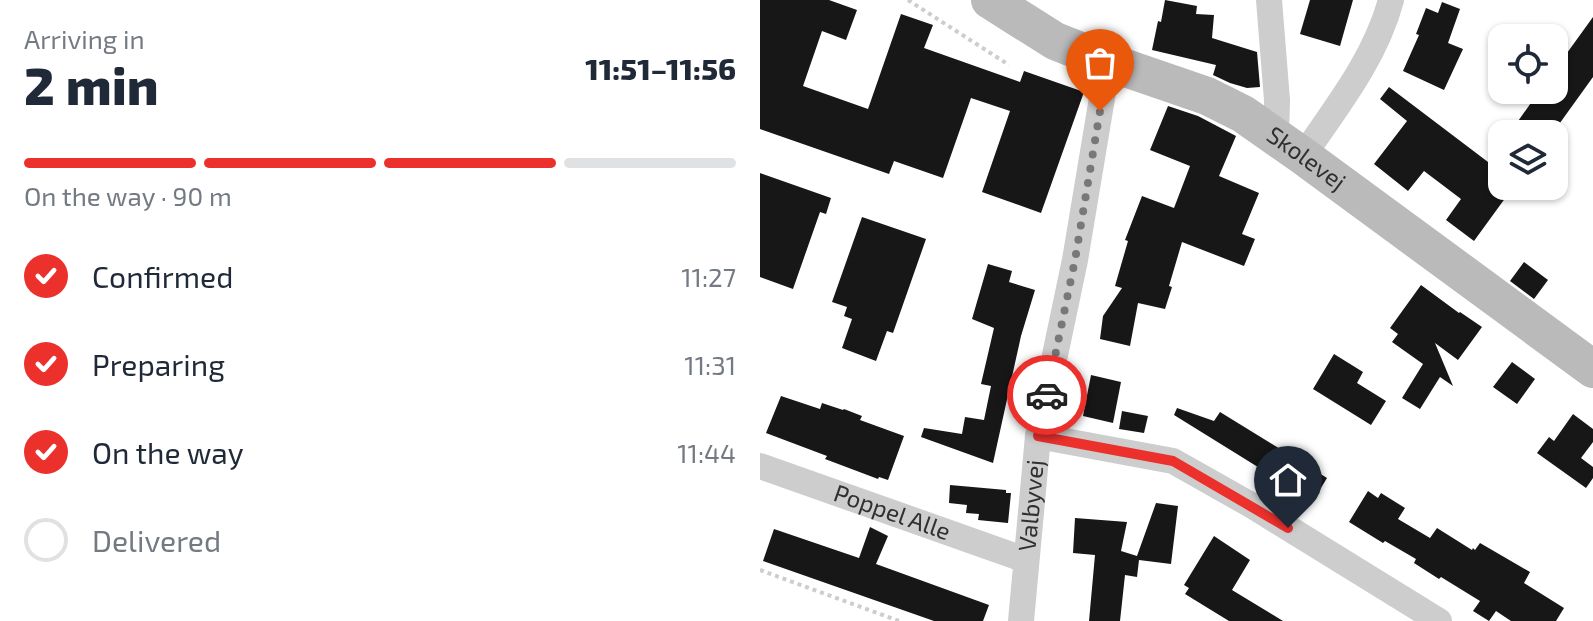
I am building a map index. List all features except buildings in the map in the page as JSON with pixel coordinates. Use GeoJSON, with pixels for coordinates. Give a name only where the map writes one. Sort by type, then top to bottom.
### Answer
{"type":"FeatureCollection","features":[{"type":"Feature","properties":{"kind":"street","name":"Skolevej"},"geometry":{"type":"LineString","coordinates":[[990,0],[1055,41],[1207,96],[1243,114],[1593,369]]}},
{"type":"Feature","properties":{"kind":"street"},"geometry":{"type":"LineString","coordinates":[[1269,0],[1277,100],[1289,146]]}},
{"type":"Feature","properties":{"kind":"street"},"geometry":{"type":"LineString","coordinates":[[1289,146],[1367,62],[1385,23],[1391,0]]}},
{"type":"Feature","properties":{"kind":"street","name":"Valbyvej"},"geometry":{"type":"LineString","coordinates":[[1021,621],[1038,436],[1075,260],[1108,62]]}},
{"type":"Feature","properties":{"kind":"street"},"geometry":{"type":"LineString","coordinates":[[1038,436],[1173,461],[1251,505],[1439,621]]}},
{"type":"Feature","properties":{"kind":"street","name":"Poppel Alle"},"geometry":{"type":"LineString","coordinates":[[760,466],[1026,560]]}},
{"type":"Feature","properties":{"kind":"path"},"geometry":{"type":"LineString","coordinates":[[908,0],[1009,65]]}},
{"type":"Feature","properties":{"kind":"path"},"geometry":{"type":"LineString","coordinates":[[760,570],[899,621]]}},
{"type":"Feature","properties":{"kind":"way so far"},"geometry":{"type":"LineString","coordinates":[[1047,395],[1075,260],[1100,111]]}},
{"type":"Feature","properties":{"kind":"route"},"geometry":{"type":"LineString","coordinates":[[1047,395],[1038,436],[1173,461],[1288,528]]}}]}
